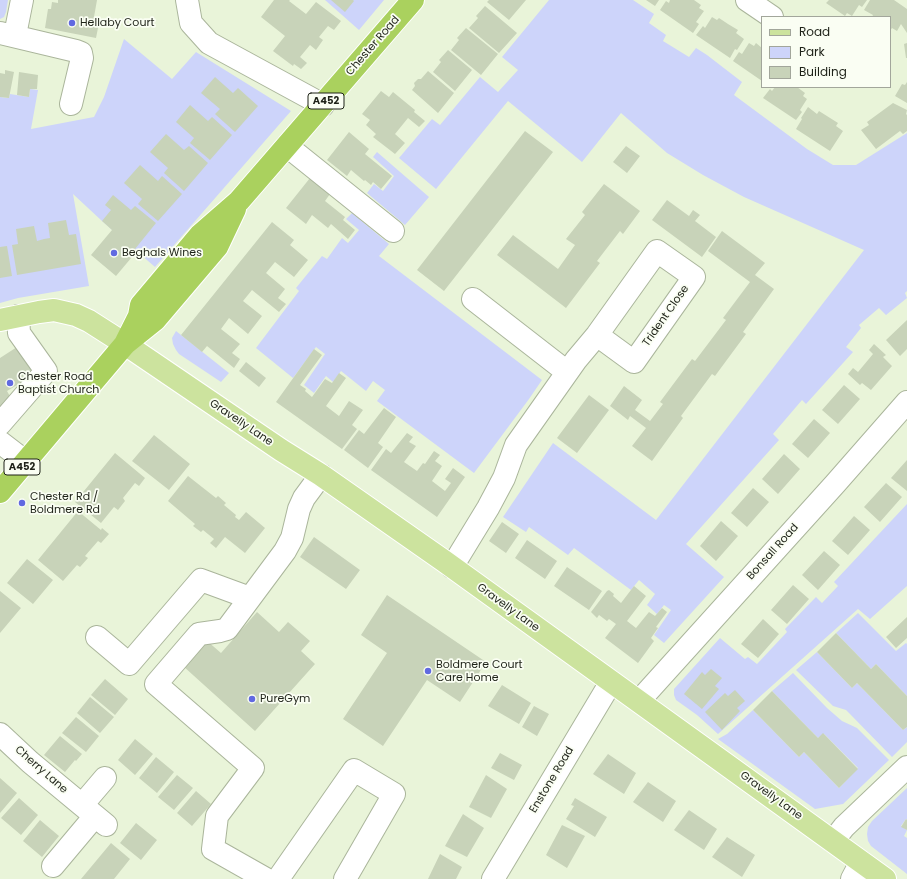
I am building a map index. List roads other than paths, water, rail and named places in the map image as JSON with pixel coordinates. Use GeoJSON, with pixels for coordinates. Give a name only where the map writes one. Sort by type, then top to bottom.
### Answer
{"type":"FeatureCollection","features":[{"type":"Feature","properties":{"kind":"highway","name":"Chester Road"},"geometry":{"type":"LineString","coordinates":[[0,492],[125,344],[139,316],[141,304],[200,235],[239,201],[413,0]]}},
{"type":"Feature","properties":{"kind":"main road","name":"Gravelly Lane"},"geometry":{"type":"LineString","coordinates":[[9,318],[54,310],[76,315],[125,344],[281,450],[321,475],[452,567],[833,841],[856,870],[881,878]]}},
{"type":"Feature","properties":{"kind":"street"},"geometry":{"type":"LineString","coordinates":[[22,0],[7,34],[76,50],[81,53],[82,58],[71,104]]}},
{"type":"Feature","properties":{"kind":"street"},"geometry":{"type":"LineString","coordinates":[[187,0],[191,23],[209,43],[323,105]]}},
{"type":"Feature","properties":{"kind":"street"},"geometry":{"type":"LineString","coordinates":[[747,0],[771,16]]}},
{"type":"Feature","properties":{"kind":"street"},"geometry":{"type":"LineString","coordinates":[[287,146],[393,231]]}},
{"type":"Feature","properties":{"kind":"street","name":"Trident Close"},"geometry":{"type":"LineString","coordinates":[[452,567],[488,508],[504,478],[516,445],[567,372],[597,335],[657,251],[694,277],[634,362],[597,335]]}},
{"type":"Feature","properties":{"kind":"street"},"geometry":{"type":"LineString","coordinates":[[473,299],[567,372]]}},
{"type":"Feature","properties":{"kind":"street"},"geometry":{"type":"LineString","coordinates":[[0,424],[46,371],[9,318]]}},
{"type":"Feature","properties":{"kind":"street","name":"Bonsall Road"},"geometry":{"type":"LineString","coordinates":[[639,702],[907,402]]}},
{"type":"Feature","properties":{"kind":"street"},"geometry":{"type":"LineString","coordinates":[[0,442],[26,462]]}},
{"type":"Feature","properties":{"kind":"street"},"geometry":{"type":"LineString","coordinates":[[266,879],[213,849],[217,816],[253,768],[156,684],[199,634],[227,629],[285,551],[292,538],[299,508],[304,498],[321,475]]}},
{"type":"Feature","properties":{"kind":"street"},"geometry":{"type":"LineString","coordinates":[[97,636],[129,664],[201,580],[250,598]]}},
{"type":"Feature","properties":{"kind":"street","name":"Enstone Road"},"geometry":{"type":"LineString","coordinates":[[493,879],[611,682]]}},
{"type":"Feature","properties":{"kind":"street","name":"Cherry Lane"},"geometry":{"type":"LineString","coordinates":[[0,734],[30,762],[95,816]]}},
{"type":"Feature","properties":{"kind":"street"},"geometry":{"type":"LineString","coordinates":[[833,841],[844,827],[907,767]]}},
{"type":"Feature","properties":{"kind":"street"},"geometry":{"type":"LineString","coordinates":[[278,879],[354,770],[394,794],[345,879]]}},
{"type":"Feature","properties":{"kind":"street"},"geometry":{"type":"LineString","coordinates":[[53,866],[95,816],[105,778]]}},
{"type":"Feature","properties":{"kind":"place","name":"Hellaby Court"},"geometry":{"type":"Point","coordinates":[72,23]}},
{"type":"Feature","properties":{"kind":"place","name":"Beghals Wines"},"geometry":{"type":"Point","coordinates":[114,253]}},
{"type":"Feature","properties":{"kind":"place","name":"Chester Road Baptist Church"},"geometry":{"type":"Point","coordinates":[10,383]}},
{"type":"Feature","properties":{"kind":"place","name":"Chester Rd / Boldmere Rd"},"geometry":{"type":"Point","coordinates":[22,503]}},
{"type":"Feature","properties":{"kind":"place","name":"Boldmere Court Care Home"},"geometry":{"type":"Point","coordinates":[428,671]}},
{"type":"Feature","properties":{"kind":"place","name":"PureGym"},"geometry":{"type":"Point","coordinates":[252,699]}}]}
